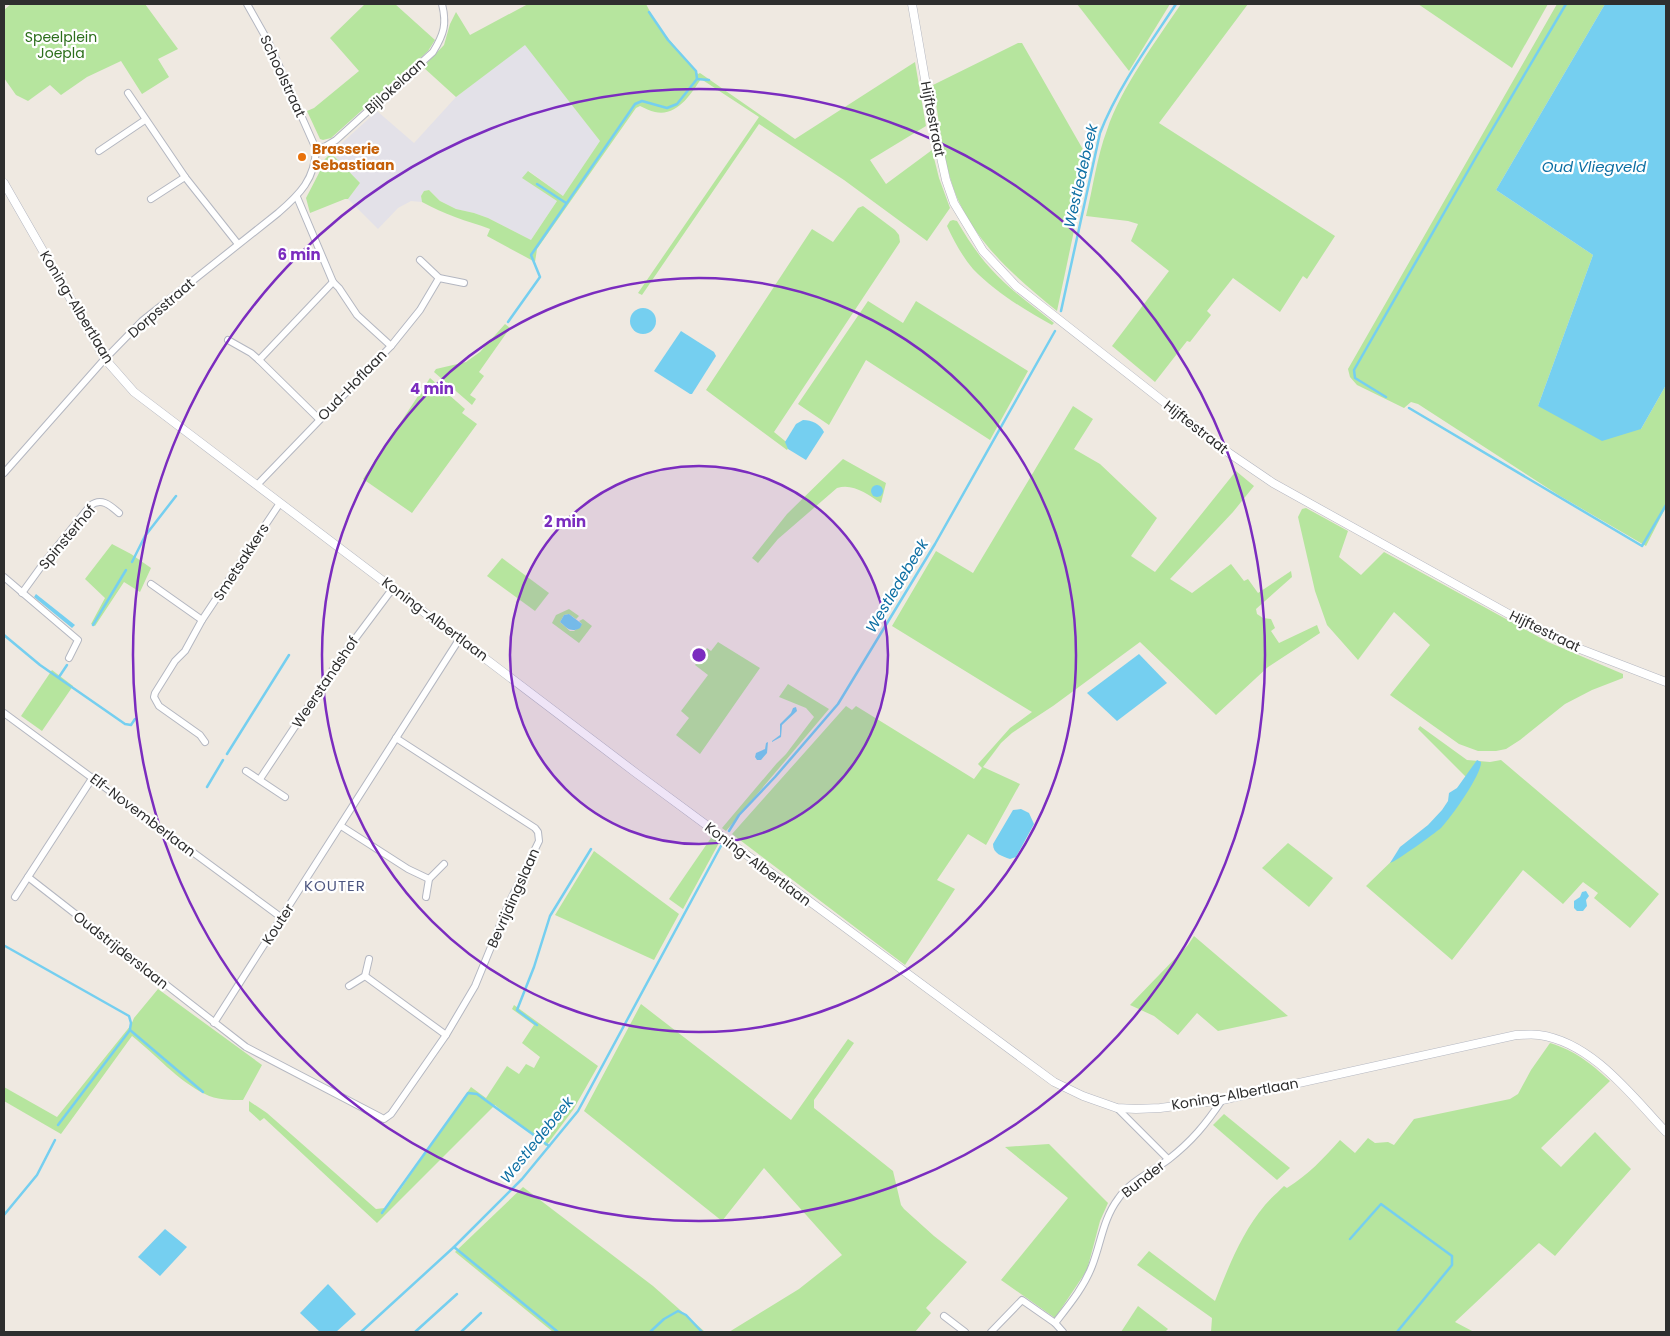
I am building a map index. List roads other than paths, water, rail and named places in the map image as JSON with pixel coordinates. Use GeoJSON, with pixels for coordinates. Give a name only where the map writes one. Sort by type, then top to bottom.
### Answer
{"type":"FeatureCollection","features":[{"type":"Feature","properties":{"kind":"street","name":"Schoolstraat"},"geometry":{"type":"LineString","coordinates":[[247,4],[269,43],[316,149]]}},
{"type":"Feature","properties":{"kind":"street","name":"Bijlokelaan"},"geometry":{"type":"LineString","coordinates":[[316,149],[336,140],[433,52],[442,37],[445,25],[442,4]]}},
{"type":"Feature","properties":{"kind":"street","name":"Hijftestraat"},"geometry":{"type":"LineString","coordinates":[[912,4],[930,108],[946,180],[954,203],[983,251],[1016,286],[1229,453],[1273,483],[1532,627],[1567,644],[1666,682]]}},
{"type":"Feature","properties":{"kind":"street"},"geometry":{"type":"LineString","coordinates":[[128,93],[185,177],[238,244]]}},
{"type":"Feature","properties":{"kind":"street"},"geometry":{"type":"LineString","coordinates":[[99,151],[145,120]]}},
{"type":"Feature","properties":{"kind":"street","name":"Dorpsstraat"},"geometry":{"type":"LineString","coordinates":[[4,473],[105,359],[142,321],[296,197],[311,174],[315,162],[316,149]]}},
{"type":"Feature","properties":{"kind":"street"},"geometry":{"type":"LineString","coordinates":[[151,199],[185,177]]}},
{"type":"Feature","properties":{"kind":"street","name":"Koning-Albertlaan"},"geometry":{"type":"LineString","coordinates":[[4,183],[105,359],[134,392],[668,796],[1054,1082],[1083,1096],[1117,1108],[1160,1108],[1222,1100],[1516,1035],[1540,1035],[1568,1043],[1585,1052],[1607,1071],[1666,1132]]}},
{"type":"Feature","properties":{"kind":"street"},"geometry":{"type":"LineString","coordinates":[[296,197],[333,282],[357,316],[391,346]]}},
{"type":"Feature","properties":{"kind":"street"},"geometry":{"type":"LineString","coordinates":[[420,260],[439,278],[464,283]]}},
{"type":"Feature","properties":{"kind":"street","name":"Oud-Hoflaan"},"geometry":{"type":"LineString","coordinates":[[257,485],[391,346],[420,310],[439,278]]}},
{"type":"Feature","properties":{"kind":"street"},"geometry":{"type":"LineString","coordinates":[[259,360],[333,282]]}},
{"type":"Feature","properties":{"kind":"street"},"geometry":{"type":"LineString","coordinates":[[228,340],[251,353],[319,419]]}},
{"type":"Feature","properties":{"kind":"street","name":"Spinsterhof"},"geometry":{"type":"LineString","coordinates":[[22,593],[90,506],[94,503],[102,502],[119,512]]}},
{"type":"Feature","properties":{"kind":"street","name":"Smetsakkers"},"geometry":{"type":"LineString","coordinates":[[204,742],[200,735],[159,706],[154,697],[155,692],[175,661],[185,651],[202,620],[280,503]]}},
{"type":"Feature","properties":{"kind":"street"},"geometry":{"type":"LineString","coordinates":[[4,577],[78,640],[69,658]]}},
{"type":"Feature","properties":{"kind":"street"},"geometry":{"type":"LineString","coordinates":[[151,584],[202,620]]}},
{"type":"Feature","properties":{"kind":"street","name":"Weerstandshof"},"geometry":{"type":"LineString","coordinates":[[260,779],[340,659],[393,588]]}},
{"type":"Feature","properties":{"kind":"street","name":"Kouter"},"geometry":{"type":"LineString","coordinates":[[214,1023],[460,638]]}},
{"type":"Feature","properties":{"kind":"street","name":"Elf-Novemberlaan"},"geometry":{"type":"LineString","coordinates":[[4,712],[282,918]]}},
{"type":"Feature","properties":{"kind":"street","name":"Bevrijdingslaan"},"geometry":{"type":"LineString","coordinates":[[214,1023],[246,1047],[384,1119],[391,1114],[446,1034],[475,986],[509,903],[539,837],[535,828],[396,738]]}},
{"type":"Feature","properties":{"kind":"street"},"geometry":{"type":"LineString","coordinates":[[246,771],[285,797]]}},
{"type":"Feature","properties":{"kind":"street"},"geometry":{"type":"LineString","coordinates":[[15,897],[93,777]]}},
{"type":"Feature","properties":{"kind":"street"},"geometry":{"type":"LineString","coordinates":[[341,826],[408,869],[429,879]]}},
{"type":"Feature","properties":{"kind":"street"},"geometry":{"type":"LineString","coordinates":[[426,897],[429,879],[444,864]]}},
{"type":"Feature","properties":{"kind":"street","name":"Oudstrijderslaan"},"geometry":{"type":"LineString","coordinates":[[28,877],[214,1023]]}},
{"type":"Feature","properties":{"kind":"street"},"geometry":{"type":"LineString","coordinates":[[349,986],[365,976],[369,959]]}},
{"type":"Feature","properties":{"kind":"street"},"geometry":{"type":"LineString","coordinates":[[365,976],[446,1034]]}},
{"type":"Feature","properties":{"kind":"street","name":"Bunder"},"geometry":{"type":"LineString","coordinates":[[1055,1323],[1084,1283],[1092,1265],[1104,1224],[1119,1196],[1131,1185],[1168,1159],[1198,1133],[1222,1100]]}},
{"type":"Feature","properties":{"kind":"street"},"geometry":{"type":"LineString","coordinates":[[1117,1108],[1168,1159]]}},
{"type":"Feature","properties":{"kind":"street"},"geometry":{"type":"LineString","coordinates":[[991,1332],[1022,1300],[1055,1323],[1063,1332]]}},
{"type":"Feature","properties":{"kind":"street"},"geometry":{"type":"LineString","coordinates":[[944,1316],[965,1332]]}},
{"type":"Feature","properties":{"kind":"water","name":"Oud Vliegveld"},"geometry":{"type":"Polygon","coordinates":[[[1605,4],[1666,4],[1666,385],[1641,429],[1602,441],[1538,406],[1593,255],[1496,190],[1605,4]]]}},
{"type":"Feature","properties":{"kind":"water"},"geometry":{"type":"Polygon","coordinates":[[[643,308],[652,312],[656,321],[652,330],[643,334],[634,330],[630,321],[634,312],[643,308]]]}},
{"type":"Feature","properties":{"kind":"water"},"geometry":{"type":"Polygon","coordinates":[[[681,331],[714,352],[716,356],[692,394],[654,371],[681,331]]]}},
{"type":"Feature","properties":{"kind":"water"},"geometry":{"type":"Polygon","coordinates":[[[803,420],[815,423],[824,432],[806,460],[788,449],[785,442],[796,424],[803,420]]]}},
{"type":"Feature","properties":{"kind":"water"},"geometry":{"type":"Polygon","coordinates":[[[875,485],[879,485],[883,491],[879,497],[875,497],[871,493],[871,489],[875,485]]]}},
{"type":"Feature","properties":{"kind":"water"},"geometry":{"type":"Polygon","coordinates":[[[36,594],[75,625],[72,628],[34,597],[36,594]]]}},
{"type":"Feature","properties":{"kind":"water"},"geometry":{"type":"Polygon","coordinates":[[[569,614],[582,624],[580,628],[572,630],[560,622],[564,615],[569,614]]]}},
{"type":"Feature","properties":{"kind":"water"},"geometry":{"type":"Polygon","coordinates":[[[1139,654],[1167,683],[1117,721],[1087,693],[1139,654]]]}},
{"type":"Feature","properties":{"kind":"water"},"geometry":{"type":"Polygon","coordinates":[[[796,707],[797,711],[782,725],[781,737],[772,742],[780,735],[780,724],[796,707]]]}},
{"type":"Feature","properties":{"kind":"water"},"geometry":{"type":"Polygon","coordinates":[[[768,742],[767,753],[761,760],[757,760],[755,757],[756,753],[765,749],[768,742]]]}},
{"type":"Feature","properties":{"kind":"water"},"geometry":{"type":"Polygon","coordinates":[[[1477,760],[1481,762],[1477,776],[1446,823],[1424,841],[1390,863],[1400,847],[1428,825],[1442,810],[1448,801],[1449,793],[1457,788],[1477,760]]]}},
{"type":"Feature","properties":{"kind":"water"},"geometry":{"type":"Polygon","coordinates":[[[1021,809],[1029,813],[1034,824],[1016,857],[1010,859],[996,852],[993,844],[1013,810],[1021,809]]]}},
{"type":"Feature","properties":{"kind":"water"},"geometry":{"type":"Polygon","coordinates":[[[1586,891],[1589,896],[1586,900],[1587,906],[1583,911],[1577,911],[1574,908],[1574,901],[1580,897],[1582,892],[1586,891]]]}},
{"type":"Feature","properties":{"kind":"water"},"geometry":{"type":"Polygon","coordinates":[[[165,1229],[187,1247],[160,1276],[138,1257],[165,1229]]]}},
{"type":"Feature","properties":{"kind":"water"},"geometry":{"type":"Polygon","coordinates":[[[328,1284],[356,1314],[336,1332],[320,1332],[300,1313],[328,1284]]]}},
{"type":"Feature","properties":{"kind":"waterway","name":"Westledebeek"},"geometry":{"type":"LineString","coordinates":[[1061,311],[1100,133],[1125,83],[1176,4]]}},
{"type":"Feature","properties":{"kind":"waterway"},"geometry":{"type":"LineString","coordinates":[[1386,397],[1355,378],[1354,370],[1566,4]]}},
{"type":"Feature","properties":{"kind":"waterway"},"geometry":{"type":"LineString","coordinates":[[508,322],[540,277],[531,255],[635,104],[642,101],[667,108],[677,104],[697,79],[696,71],[668,40],[649,12]]}},
{"type":"Feature","properties":{"kind":"waterway"},"geometry":{"type":"LineString","coordinates":[[697,79],[709,80]]}},
{"type":"Feature","properties":{"kind":"waterway"},"geometry":{"type":"LineString","coordinates":[[537,184],[566,203]]}},
{"type":"Feature","properties":{"kind":"waterway","name":"Westledebeek"},"geometry":{"type":"LineString","coordinates":[[729,831],[739,815],[775,777],[838,704],[935,544],[1055,331]]}},
{"type":"Feature","properties":{"kind":"waterway"},"geometry":{"type":"LineString","coordinates":[[1409,408],[1642,546],[1666,505]]}},
{"type":"Feature","properties":{"kind":"waterway"},"geometry":{"type":"LineString","coordinates":[[132,562],[145,536],[176,496]]}},
{"type":"Feature","properties":{"kind":"waterway"},"geometry":{"type":"LineString","coordinates":[[93,625],[126,570]]}},
{"type":"Feature","properties":{"kind":"waterway"},"geometry":{"type":"LineString","coordinates":[[4,635],[40,665],[125,724],[131,725],[135,719]]}},
{"type":"Feature","properties":{"kind":"waterway"},"geometry":{"type":"LineString","coordinates":[[227,754],[289,655]]}},
{"type":"Feature","properties":{"kind":"waterway"},"geometry":{"type":"LineString","coordinates":[[59,677],[67,665]]}},
{"type":"Feature","properties":{"kind":"waterway"},"geometry":{"type":"LineString","coordinates":[[207,787],[223,760]]}},
{"type":"Feature","properties":{"kind":"waterway","name":"Westledebeek"},"geometry":{"type":"LineString","coordinates":[[361,1332],[454,1247],[522,1179],[578,1111],[722,844]]}},
{"type":"Feature","properties":{"kind":"waterway"},"geometry":{"type":"LineString","coordinates":[[537,1025],[517,1010],[534,967],[550,916],[591,849]]}},
{"type":"Feature","properties":{"kind":"waterway"},"geometry":{"type":"LineString","coordinates":[[5,946],[129,1016],[130,1029]]}},
{"type":"Feature","properties":{"kind":"waterway"},"geometry":{"type":"LineString","coordinates":[[58,1125],[130,1030],[203,1092]]}},
{"type":"Feature","properties":{"kind":"waterway"},"geometry":{"type":"LineString","coordinates":[[382,1213],[468,1093],[477,1094],[549,1146]]}},
{"type":"Feature","properties":{"kind":"waterway"},"geometry":{"type":"LineString","coordinates":[[4,1215],[37,1175],[55,1140]]}},
{"type":"Feature","properties":{"kind":"waterway"},"geometry":{"type":"LineString","coordinates":[[1350,1239],[1381,1204],[1452,1256],[1452,1265],[1397,1332]]}},
{"type":"Feature","properties":{"kind":"waterway"},"geometry":{"type":"LineString","coordinates":[[454,1247],[558,1332]]}},
{"type":"Feature","properties":{"kind":"waterway"},"geometry":{"type":"LineString","coordinates":[[415,1332],[457,1294]]}},
{"type":"Feature","properties":{"kind":"waterway"},"geometry":{"type":"LineString","coordinates":[[650,1332],[664,1319],[678,1311],[686,1315],[702,1332]]}},
{"type":"Feature","properties":{"kind":"waterway"},"geometry":{"type":"LineString","coordinates":[[461,1332],[481,1313]]}},
{"type":"Feature","properties":{"kind":"place","name":"Brasserie Sebastiaan"},"geometry":{"type":"Point","coordinates":[302,157]}},
{"type":"Feature","properties":{"kind":"district","name":"KOUTER"},"geometry":{"type":"Point","coordinates":[335,886]}},
{"type":"Feature","properties":{"kind":"park label","name":"Speelplein Joepla"},"geometry":{"type":"Point","coordinates":[61,46]}}]}
